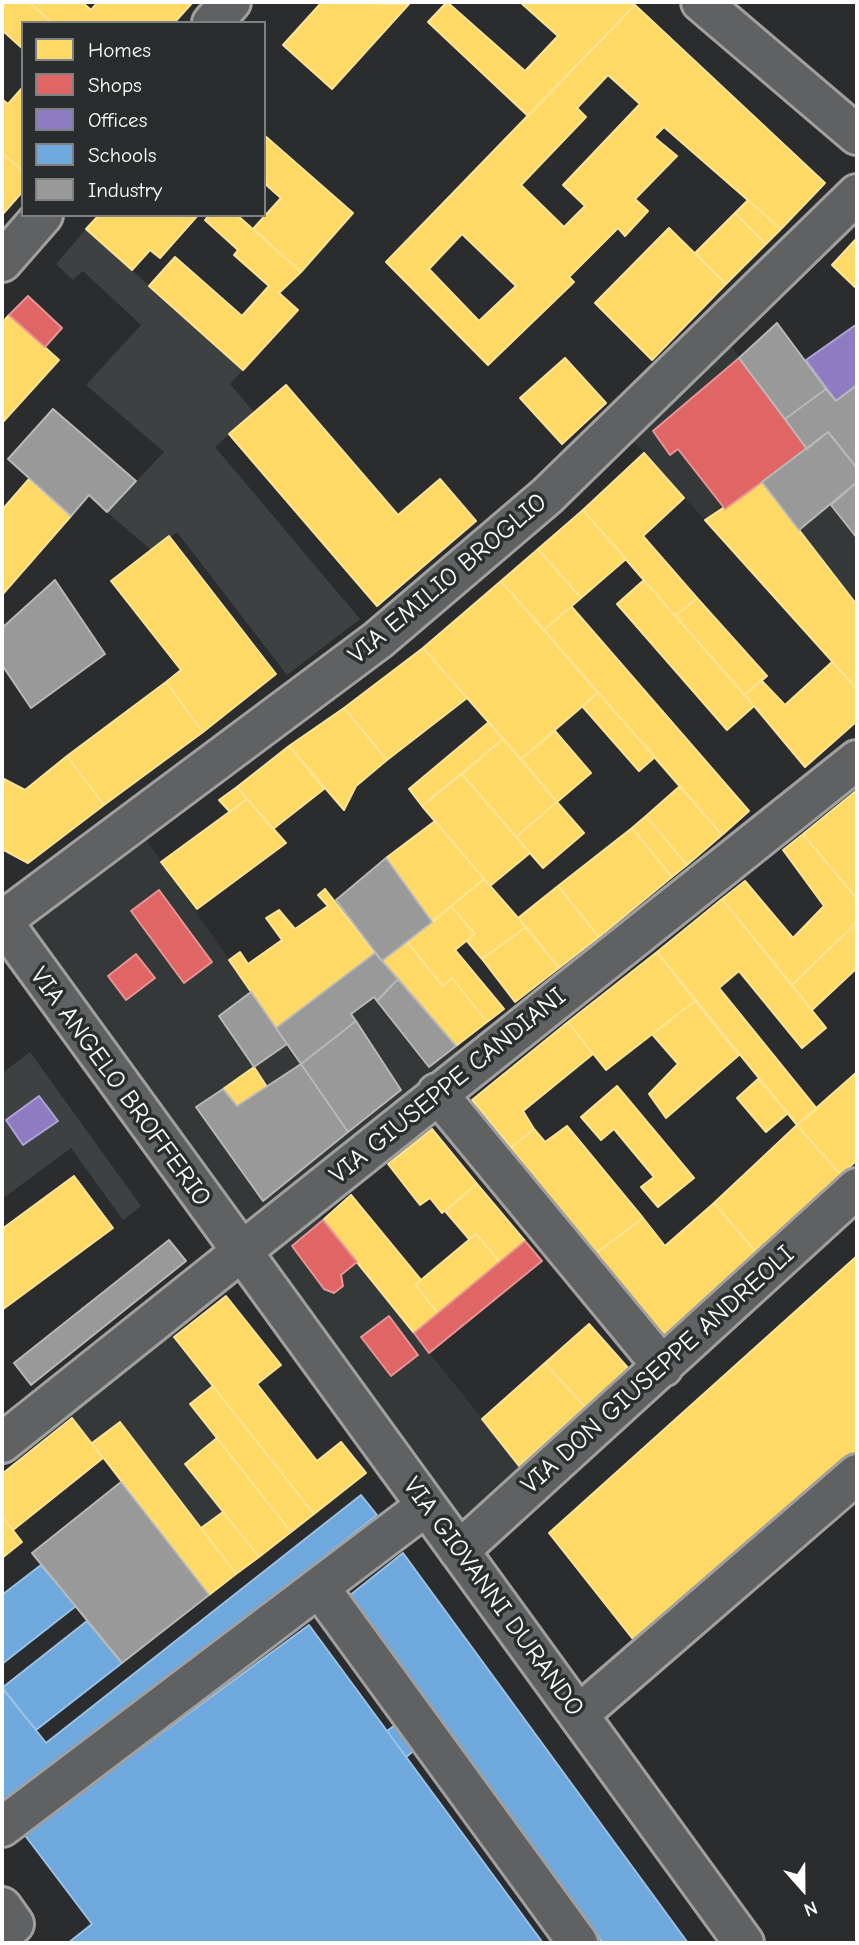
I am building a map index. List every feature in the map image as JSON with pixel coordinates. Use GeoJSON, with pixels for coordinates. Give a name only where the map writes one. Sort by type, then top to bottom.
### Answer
{"type":"FeatureCollection","features":[{"type":"Feature","properties":{"kind":"street"},"geometry":{"type":"LineString","coordinates":[[214,21],[231,2]]}},
{"type":"Feature","properties":{"kind":"street"},"geometry":{"type":"LineString","coordinates":[[701,2],[857,135]]}},
{"type":"Feature","properties":{"kind":"street","name":"VIA EMILIO BROGLIO"},"geometry":{"type":"LineString","coordinates":[[2,921],[378,640],[547,496],[857,194]]}},
{"type":"Feature","properties":{"kind":"street"},"geometry":{"type":"LineString","coordinates":[[2,262],[41,217]]}},
{"type":"Feature","properties":{"kind":"street","name":"VIA GIUSEPPE CANDIANI"},"geometry":{"type":"LineString","coordinates":[[2,1443],[30,1402],[239,1252],[857,760]]}},
{"type":"Feature","properties":{"kind":"street","name":"VIA ANGELO BROFFERIO"},"geometry":{"type":"LineString","coordinates":[[2,921],[239,1252]]}},
{"type":"Feature","properties":{"kind":"street"},"geometry":{"type":"LineString","coordinates":[[437,1093],[663,1367]]}},
{"type":"Feature","properties":{"kind":"street","name":"VIA DON GIUSEPPE ANDREOLI"},"geometry":{"type":"LineString","coordinates":[[459,1551],[857,1188]]}},
{"type":"Feature","properties":{"kind":"street","name":"VIA GIOVANNI DURANDO"},"geometry":{"type":"LineString","coordinates":[[239,1252],[744,1943]]}},
{"type":"Feature","properties":{"kind":"street"},"geometry":{"type":"LineString","coordinates":[[584,1710],[857,1474]]}},
{"type":"Feature","properties":{"kind":"street"},"geometry":{"type":"LineString","coordinates":[[2,1827],[426,1506]]}},
{"type":"Feature","properties":{"kind":"street"},"geometry":{"type":"LineString","coordinates":[[319,1587],[578,1943]]}},
{"type":"Feature","properties":{"kind":"street"},"geometry":{"type":"LineString","coordinates":[[2,1908],[14,1924],[2,1934]]}},
{"type":"Feature","properties":{"kind":"shaded area"},"geometry":{"type":"Polygon","coordinates":[[[86,229],[243,370],[230,384],[254,412],[215,447],[360,619],[287,675],[177,532],[152,551],[107,512],[164,452],[86,385],[141,325],[83,271],[73,280],[56,264],[86,229]]]}},
{"type":"Feature","properties":{"kind":"shaded area"},"geometry":{"type":"Polygon","coordinates":[[[718,328],[806,448],[828,432],[857,468],[857,689],[620,426],[718,328]]]}},
{"type":"Feature","properties":{"kind":"shaded area"},"geometry":{"type":"Polygon","coordinates":[[[135,823],[276,1028],[375,953],[472,1065],[239,1250],[15,913],[135,823]]]}},
{"type":"Feature","properties":{"kind":"shaded area"},"geometry":{"type":"Polygon","coordinates":[[[30,1052],[141,1206],[123,1220],[71,1148],[2,1199],[2,1073],[30,1052]]]}},
{"type":"Feature","properties":{"kind":"shaded area"},"geometry":{"type":"Polygon","coordinates":[[[306,1199],[533,1482],[459,1549],[241,1251],[306,1199]]]}},
{"type":"Feature","properties":{"kind":"shaded area"},"geometry":{"type":"Polygon","coordinates":[[[159,1318],[314,1514],[209,1595],[57,1400],[159,1318]]]}},
{"type":"Feature","properties":{"kind":"building: Homes"},"geometry":{"type":"Polygon","coordinates":[[[2,2],[29,2],[50,21],[21,21],[21,47],[2,30],[2,2]]]}},
{"type":"Feature","properties":{"kind":"building: Homes"},"geometry":{"type":"Polygon","coordinates":[[[29,2],[82,2],[91,10],[98,2],[193,2],[176,21],[50,21],[29,2]]]}},
{"type":"Feature","properties":{"kind":"building: Homes"},"geometry":{"type":"Polygon","coordinates":[[[322,2],[409,4],[332,89],[283,45],[322,2]]]}},
{"type":"Feature","properties":{"kind":"building: Homes"},"geometry":{"type":"Polygon","coordinates":[[[447,2],[525,71],[558,36],[520,2],[631,2],[635,5],[528,116],[428,22],[447,2]]]}},
{"type":"Feature","properties":{"kind":"building: Homes"},"geometry":{"type":"Polygon","coordinates":[[[635,5],[825,183],[781,229],[664,127],[654,137],[677,156],[635,199],[648,211],[625,236],[618,228],[569,277],[574,282],[488,365],[386,262],[635,5]],[[608,75],[577,108],[586,117],[521,185],[564,227],[585,206],[563,185],[640,104],[608,75]],[[462,234],[429,269],[479,321],[516,286],[462,234]]]}},
{"type":"Feature","properties":{"kind":"building: Homes"},"geometry":{"type":"Polygon","coordinates":[[[21,89],[21,169],[2,153],[2,99],[8,104],[21,89]]]}},
{"type":"Feature","properties":{"kind":"building: Homes"},"geometry":{"type":"Polygon","coordinates":[[[266,137],[353,213],[301,272],[253,229],[281,198],[266,185],[266,137]]]}},
{"type":"Feature","properties":{"kind":"building: Homes"},"geometry":{"type":"Polygon","coordinates":[[[2,153],[21,169],[21,193],[2,215],[2,153]]]}},
{"type":"Feature","properties":{"kind":"building: Homes"},"geometry":{"type":"Polygon","coordinates":[[[748,200],[781,229],[766,244],[735,213],[748,200]]]}},
{"type":"Feature","properties":{"kind":"building: Homes"},"geometry":{"type":"Polygon","coordinates":[[[735,213],[766,244],[726,284],[695,253],[735,213]]]}},
{"type":"Feature","properties":{"kind":"building: Homes"},"geometry":{"type":"Polygon","coordinates":[[[97,217],[196,217],[160,258],[150,250],[132,270],[86,229],[97,217]]]}},
{"type":"Feature","properties":{"kind":"building: Homes"},"geometry":{"type":"Polygon","coordinates":[[[207,217],[239,217],[301,272],[279,293],[298,310],[243,370],[149,286],[175,257],[242,316],[269,286],[234,255],[238,250],[205,220],[207,217]]]}},
{"type":"Feature","properties":{"kind":"building: Homes"},"geometry":{"type":"Polygon","coordinates":[[[669,228],[726,284],[652,360],[595,303],[669,228]]]}},
{"type":"Feature","properties":{"kind":"building: Homes"},"geometry":{"type":"Polygon","coordinates":[[[857,238],[857,289],[832,265],[857,238]]]}},
{"type":"Feature","properties":{"kind":"building: Homes"},"geometry":{"type":"Polygon","coordinates":[[[9,315],[59,360],[2,423],[2,323],[9,315]]]}},
{"type":"Feature","properties":{"kind":"building: Homes"},"geometry":{"type":"Polygon","coordinates":[[[565,358],[606,403],[562,444],[520,398],[565,358]]]}},
{"type":"Feature","properties":{"kind":"building: Homes"},"geometry":{"type":"Polygon","coordinates":[[[286,385],[398,515],[440,479],[476,521],[377,606],[229,434],[286,385]]]}},
{"type":"Feature","properties":{"kind":"building: Homes"},"geometry":{"type":"Polygon","coordinates":[[[644,453],[684,498],[643,536],[697,598],[675,616],[583,510],[644,453]]]}},
{"type":"Feature","properties":{"kind":"building: Homes"},"geometry":{"type":"Polygon","coordinates":[[[29,479],[71,516],[2,595],[2,510],[29,479]]]}},
{"type":"Feature","properties":{"kind":"building: Homes"},"geometry":{"type":"Polygon","coordinates":[[[762,482],[857,605],[857,689],[705,520],[762,482]]]}},
{"type":"Feature","properties":{"kind":"building: Homes"},"geometry":{"type":"Polygon","coordinates":[[[583,510],[626,559],[581,598],[538,549],[583,510]]]}},
{"type":"Feature","properties":{"kind":"building: Homes"},"geometry":{"type":"Polygon","coordinates":[[[169,536],[276,674],[203,732],[166,682],[181,670],[111,581],[169,536]]]}},
{"type":"Feature","properties":{"kind":"building: Homes"},"geometry":{"type":"Polygon","coordinates":[[[538,549],[581,598],[544,630],[501,581],[538,549]]]}},
{"type":"Feature","properties":{"kind":"building: Homes"},"geometry":{"type":"Polygon","coordinates":[[[644,580],[754,706],[727,730],[617,604],[644,580]]]}},
{"type":"Feature","properties":{"kind":"building: Homes"},"geometry":{"type":"Polygon","coordinates":[[[501,581],[598,693],[521,759],[423,648],[501,581]]]}},
{"type":"Feature","properties":{"kind":"building: Homes"},"geometry":{"type":"Polygon","coordinates":[[[697,598],[767,676],[745,695],[675,616],[697,598]]]}},
{"type":"Feature","properties":{"kind":"building: Homes"},"geometry":{"type":"Polygon","coordinates":[[[571,606],[749,811],[722,835],[544,630],[571,606]]]}},
{"type":"Feature","properties":{"kind":"building: Homes"},"geometry":{"type":"Polygon","coordinates":[[[423,648],[467,698],[387,760],[344,708],[423,648]]]}},
{"type":"Feature","properties":{"kind":"building: Homes"},"geometry":{"type":"Polygon","coordinates":[[[832,662],[857,689],[857,721],[805,767],[745,695],[761,680],[785,705],[832,662]]]}},
{"type":"Feature","properties":{"kind":"building: Homes"},"geometry":{"type":"Polygon","coordinates":[[[166,682],[203,732],[104,805],[67,756],[166,682]]]}},
{"type":"Feature","properties":{"kind":"building: Homes"},"geometry":{"type":"Polygon","coordinates":[[[598,693],[655,757],[639,771],[582,706],[598,693]]]}},
{"type":"Feature","properties":{"kind":"building: Homes"},"geometry":{"type":"Polygon","coordinates":[[[344,708],[387,760],[356,786],[344,810],[289,746],[344,708]]]}},
{"type":"Feature","properties":{"kind":"building: Homes"},"geometry":{"type":"Polygon","coordinates":[[[489,722],[503,739],[422,806],[409,789],[489,722]]]}},
{"type":"Feature","properties":{"kind":"building: Homes"},"geometry":{"type":"Polygon","coordinates":[[[555,731],[591,773],[557,802],[521,759],[555,731]]]}},
{"type":"Feature","properties":{"kind":"building: Homes"},"geometry":{"type":"Polygon","coordinates":[[[503,739],[557,802],[516,837],[462,774],[503,739]]]}},
{"type":"Feature","properties":{"kind":"building: Homes"},"geometry":{"type":"Polygon","coordinates":[[[289,746],[324,789],[273,829],[237,787],[289,746]]]}},
{"type":"Feature","properties":{"kind":"building: Homes"},"geometry":{"type":"Polygon","coordinates":[[[67,756],[104,805],[28,863],[2,849],[2,778],[25,790],[67,756]]]}},
{"type":"Feature","properties":{"kind":"building: Homes"},"geometry":{"type":"Polygon","coordinates":[[[462,774],[530,853],[490,886],[422,806],[462,774]]]}},
{"type":"Feature","properties":{"kind":"building: Homes"},"geometry":{"type":"Polygon","coordinates":[[[680,786],[722,835],[687,865],[646,816],[680,786]]]}},
{"type":"Feature","properties":{"kind":"building: Homes"},"geometry":{"type":"Polygon","coordinates":[[[237,787],[247,799],[230,812],[219,800],[237,787]]]}},
{"type":"Feature","properties":{"kind":"building: Homes"},"geometry":{"type":"Polygon","coordinates":[[[857,790],[857,899],[803,834],[857,790]]]}},
{"type":"Feature","properties":{"kind":"building: Homes"},"geometry":{"type":"Polygon","coordinates":[[[247,799],[286,843],[197,909],[161,862],[247,799]]]}},
{"type":"Feature","properties":{"kind":"building: Homes"},"geometry":{"type":"Polygon","coordinates":[[[557,802],[584,833],[543,868],[516,837],[557,802]]]}},
{"type":"Feature","properties":{"kind":"building: Homes"},"geometry":{"type":"Polygon","coordinates":[[[646,816],[687,865],[672,877],[632,828],[646,816]]]}},
{"type":"Feature","properties":{"kind":"building: Homes"},"geometry":{"type":"Polygon","coordinates":[[[435,821],[484,879],[432,922],[386,858],[435,821]]]}},
{"type":"Feature","properties":{"kind":"building: Homes"},"geometry":{"type":"Polygon","coordinates":[[[632,828],[672,877],[599,937],[558,886],[632,828]]]}},
{"type":"Feature","properties":{"kind":"building: Homes"},"geometry":{"type":"Polygon","coordinates":[[[803,834],[857,899],[857,922],[792,985],[722,899],[745,881],[793,938],[824,906],[783,850],[803,834]]]}},
{"type":"Feature","properties":{"kind":"building: Homes"},"geometry":{"type":"Polygon","coordinates":[[[484,879],[526,927],[482,959],[467,941],[475,934],[451,906],[484,879]]]}},
{"type":"Feature","properties":{"kind":"building: Homes"},"geometry":{"type":"Polygon","coordinates":[[[558,886],[599,937],[559,968],[518,918],[558,886]]]}},
{"type":"Feature","properties":{"kind":"building: Homes"},"geometry":{"type":"Polygon","coordinates":[[[325,889],[375,953],[276,1028],[229,960],[240,952],[248,964],[282,940],[266,918],[279,910],[295,929],[328,906],[318,895],[325,889]]]}},
{"type":"Feature","properties":{"kind":"building: Homes"},"geometry":{"type":"Polygon","coordinates":[[[722,899],[826,1028],[802,1048],[739,971],[719,988],[817,1109],[797,1125],[657,952],[722,899]]]}},
{"type":"Feature","properties":{"kind":"building: Homes"},"geometry":{"type":"Polygon","coordinates":[[[451,906],[475,934],[455,950],[504,1009],[487,1022],[452,978],[443,986],[407,942],[451,906]]]}},
{"type":"Feature","properties":{"kind":"building: Homes"},"geometry":{"type":"Polygon","coordinates":[[[857,922],[857,968],[812,1010],[792,985],[857,922]]]}},
{"type":"Feature","properties":{"kind":"building: Homes"},"geometry":{"type":"Polygon","coordinates":[[[526,927],[559,968],[515,1002],[482,959],[526,927]]]}},
{"type":"Feature","properties":{"kind":"building: Homes"},"geometry":{"type":"Polygon","coordinates":[[[407,942],[443,986],[452,978],[487,1022],[456,1046],[382,961],[407,942]]]}},
{"type":"Feature","properties":{"kind":"building: Homes"},"geometry":{"type":"Polygon","coordinates":[[[657,952],[695,1001],[606,1070],[568,1022],[657,952]]]}},
{"type":"Feature","properties":{"kind":"building: Homes"},"geometry":{"type":"Polygon","coordinates":[[[695,1001],[739,1055],[666,1118],[649,1094],[678,1064],[652,1034],[695,1001]]]}},
{"type":"Feature","properties":{"kind":"building: Homes"},"geometry":{"type":"Polygon","coordinates":[[[568,1022],[593,1054],[523,1111],[534,1129],[511,1148],[472,1100],[568,1022]]]}},
{"type":"Feature","properties":{"kind":"building: Homes"},"geometry":{"type":"Polygon","coordinates":[[[254,1067],[267,1087],[237,1106],[223,1089],[254,1067]]]}},
{"type":"Feature","properties":{"kind":"building: Homes"},"geometry":{"type":"Polygon","coordinates":[[[857,1072],[857,1160],[841,1175],[797,1125],[857,1072]]]}},
{"type":"Feature","properties":{"kind":"building: Homes"},"geometry":{"type":"Polygon","coordinates":[[[758,1079],[788,1113],[766,1132],[737,1098],[758,1079]]]}},
{"type":"Feature","properties":{"kind":"building: Homes"},"geometry":{"type":"Polygon","coordinates":[[[617,1086],[694,1178],[658,1207],[641,1187],[654,1177],[614,1129],[601,1140],[581,1117],[617,1086]]]}},
{"type":"Feature","properties":{"kind":"building: Homes"},"geometry":{"type":"Polygon","coordinates":[[[797,1125],[841,1175],[756,1252],[714,1203],[797,1125]]]}},
{"type":"Feature","properties":{"kind":"building: Homes"},"geometry":{"type":"Polygon","coordinates":[[[567,1126],[643,1218],[595,1254],[511,1148],[534,1129],[545,1142],[567,1126]]]}},
{"type":"Feature","properties":{"kind":"building: Homes"},"geometry":{"type":"Polygon","coordinates":[[[432,1129],[477,1184],[442,1213],[430,1198],[420,1205],[388,1164],[432,1129]]]}},
{"type":"Feature","properties":{"kind":"building: Homes"},"geometry":{"type":"Polygon","coordinates":[[[74,1176],[113,1228],[2,1310],[2,1229],[74,1176]]]}},
{"type":"Feature","properties":{"kind":"building: Homes"},"geometry":{"type":"Polygon","coordinates":[[[477,1184],[525,1241],[500,1262],[476,1234],[469,1239],[445,1211],[477,1184]]]}},
{"type":"Feature","properties":{"kind":"building: Homes"},"geometry":{"type":"Polygon","coordinates":[[[351,1195],[421,1280],[415,1285],[438,1313],[414,1333],[323,1220],[351,1195]]]}},
{"type":"Feature","properties":{"kind":"building: Homes"},"geometry":{"type":"Polygon","coordinates":[[[714,1203],[756,1252],[663,1337],[595,1254],[643,1218],[665,1246],[714,1203]]]}},
{"type":"Feature","properties":{"kind":"building: Homes"},"geometry":{"type":"Polygon","coordinates":[[[476,1234],[500,1262],[438,1313],[415,1285],[476,1234]]]}},
{"type":"Feature","properties":{"kind":"building: Homes"},"geometry":{"type":"Polygon","coordinates":[[[857,1256],[857,1451],[636,1643],[549,1533],[857,1256]]]}},
{"type":"Feature","properties":{"kind":"building: Homes"},"geometry":{"type":"Polygon","coordinates":[[[226,1296],[281,1365],[257,1384],[317,1461],[341,1442],[366,1473],[314,1514],[174,1337],[226,1296]]]}},
{"type":"Feature","properties":{"kind":"building: Homes"},"geometry":{"type":"Polygon","coordinates":[[[589,1324],[629,1369],[585,1407],[545,1363],[589,1324]]]}},
{"type":"Feature","properties":{"kind":"building: Homes"},"geometry":{"type":"Polygon","coordinates":[[[545,1363],[585,1407],[519,1466],[482,1419],[545,1363]]]}},
{"type":"Feature","properties":{"kind":"building: Homes"},"geometry":{"type":"Polygon","coordinates":[[[213,1386],[314,1514],[291,1532],[190,1404],[213,1386]]]}},
{"type":"Feature","properties":{"kind":"building: Homes"},"geometry":{"type":"Polygon","coordinates":[[[72,1418],[103,1458],[13,1530],[2,1516],[2,1474],[72,1418]]]}},
{"type":"Feature","properties":{"kind":"building: Homes"},"geometry":{"type":"Polygon","coordinates":[[[120,1422],[236,1574],[209,1595],[92,1443],[120,1422]]]}},
{"type":"Feature","properties":{"kind":"building: Homes"},"geometry":{"type":"Polygon","coordinates":[[[217,1438],[291,1532],[259,1557],[185,1464],[217,1438]]]}},
{"type":"Feature","properties":{"kind":"building: Homes"},"geometry":{"type":"Polygon","coordinates":[[[223,1512],[259,1557],[236,1574],[201,1528],[223,1512]]]}},
{"type":"Feature","properties":{"kind":"building: Homes"},"geometry":{"type":"Polygon","coordinates":[[[2,1516],[22,1542],[2,1558],[2,1516]]]}},
{"type":"Feature","properties":{"kind":"building: Shops"},"geometry":{"type":"Polygon","coordinates":[[[28,296],[62,328],[45,347],[9,315],[28,296]]]}},
{"type":"Feature","properties":{"kind":"building: Shops"},"geometry":{"type":"Polygon","coordinates":[[[739,358],[807,449],[725,509],[678,449],[670,455],[653,431],[739,358]]]}},
{"type":"Feature","properties":{"kind":"building: Shops"},"geometry":{"type":"Polygon","coordinates":[[[159,890],[212,962],[184,983],[131,911],[159,890]]]}},
{"type":"Feature","properties":{"kind":"building: Shops"},"geometry":{"type":"Polygon","coordinates":[[[136,954],[155,978],[126,1000],[108,976],[136,954]]]}},
{"type":"Feature","properties":{"kind":"building: Shops"},"geometry":{"type":"Polygon","coordinates":[[[323,1220],[357,1262],[341,1275],[343,1286],[334,1293],[324,1289],[292,1246],[323,1220]]]}},
{"type":"Feature","properties":{"kind":"building: Shops"},"geometry":{"type":"Polygon","coordinates":[[[525,1241],[542,1261],[429,1353],[414,1333],[525,1241]]]}},
{"type":"Feature","properties":{"kind":"building: Shops"},"geometry":{"type":"Polygon","coordinates":[[[389,1316],[418,1355],[391,1376],[361,1337],[389,1316]]]}},
{"type":"Feature","properties":{"kind":"building: Offices"},"geometry":{"type":"Polygon","coordinates":[[[857,324],[857,385],[836,401],[806,360],[857,324]]]}},
{"type":"Feature","properties":{"kind":"building: Offices"},"geometry":{"type":"Polygon","coordinates":[[[39,1096],[58,1121],[23,1145],[6,1120],[39,1096]]]}},
{"type":"Feature","properties":{"kind":"building: Schools"},"geometry":{"type":"Polygon","coordinates":[[[361,1495],[377,1515],[2,1811],[2,1687],[46,1743],[361,1495]]]}},
{"type":"Feature","properties":{"kind":"building: Schools"},"geometry":{"type":"Polygon","coordinates":[[[403,1553],[688,1943],[603,1943],[426,1702],[349,1596],[403,1553]]]}},
{"type":"Feature","properties":{"kind":"building: Schools"},"geometry":{"type":"Polygon","coordinates":[[[41,1565],[76,1606],[2,1664],[2,1595],[41,1565]]]}},
{"type":"Feature","properties":{"kind":"building: Schools"},"geometry":{"type":"Polygon","coordinates":[[[87,1621],[122,1663],[36,1730],[2,1688],[87,1621]]]}},
{"type":"Feature","properties":{"kind":"building: Schools"},"geometry":{"type":"Polygon","coordinates":[[[309,1625],[543,1943],[68,1943],[92,1924],[24,1834],[309,1625]]]}},
{"type":"Feature","properties":{"kind":"building: Schools"},"geometry":{"type":"Polygon","coordinates":[[[426,1702],[444,1727],[406,1757],[387,1731],[426,1702]]]}},
{"type":"Feature","properties":{"kind":"building: Industry"},"geometry":{"type":"Polygon","coordinates":[[[777,323],[826,389],[785,419],[739,358],[777,323]]]}},
{"type":"Feature","properties":{"kind":"building: Industry"},"geometry":{"type":"Polygon","coordinates":[[[857,385],[857,468],[828,432],[807,449],[785,419],[826,389],[836,401],[857,385]]]}},
{"type":"Feature","properties":{"kind":"building: Industry"},"geometry":{"type":"Polygon","coordinates":[[[53,409],[136,481],[107,512],[89,495],[71,516],[8,459],[53,409]]]}},
{"type":"Feature","properties":{"kind":"building: Industry"},"geometry":{"type":"Polygon","coordinates":[[[828,432],[857,468],[857,482],[799,530],[762,482],[828,432]]]}},
{"type":"Feature","properties":{"kind":"building: Industry"},"geometry":{"type":"Polygon","coordinates":[[[857,482],[857,538],[831,505],[857,482]]]}},
{"type":"Feature","properties":{"kind":"building: Industry"},"geometry":{"type":"Polygon","coordinates":[[[55,580],[105,654],[31,708],[2,665],[2,628],[55,580]]]}},
{"type":"Feature","properties":{"kind":"building: Industry"},"geometry":{"type":"Polygon","coordinates":[[[386,858],[432,922],[382,961],[336,900],[386,858]]]}},
{"type":"Feature","properties":{"kind":"building: Industry"},"geometry":{"type":"Polygon","coordinates":[[[375,953],[398,979],[377,1001],[374,997],[351,1014],[356,1021],[301,1064],[276,1028],[375,953]]]}},
{"type":"Feature","properties":{"kind":"building: Industry"},"geometry":{"type":"Polygon","coordinates":[[[398,979],[456,1046],[429,1067],[377,1001],[398,979]]]}},
{"type":"Feature","properties":{"kind":"building: Industry"},"geometry":{"type":"Polygon","coordinates":[[[251,992],[287,1044],[254,1067],[219,1016],[251,992]]]}},
{"type":"Feature","properties":{"kind":"building: Industry"},"geometry":{"type":"Polygon","coordinates":[[[356,1021],[401,1090],[348,1132],[301,1064],[356,1021]]]}},
{"type":"Feature","properties":{"kind":"building: Industry"},"geometry":{"type":"Polygon","coordinates":[[[301,1064],[348,1132],[263,1201],[196,1107],[223,1089],[237,1106],[301,1064]]]}},
{"type":"Feature","properties":{"kind":"building: Industry"},"geometry":{"type":"Polygon","coordinates":[[[169,1240],[186,1261],[31,1385],[14,1363],[169,1240]]]}},
{"type":"Feature","properties":{"kind":"building: Industry"},"geometry":{"type":"Polygon","coordinates":[[[121,1482],[209,1595],[122,1663],[32,1553],[121,1482]]]}}]}
